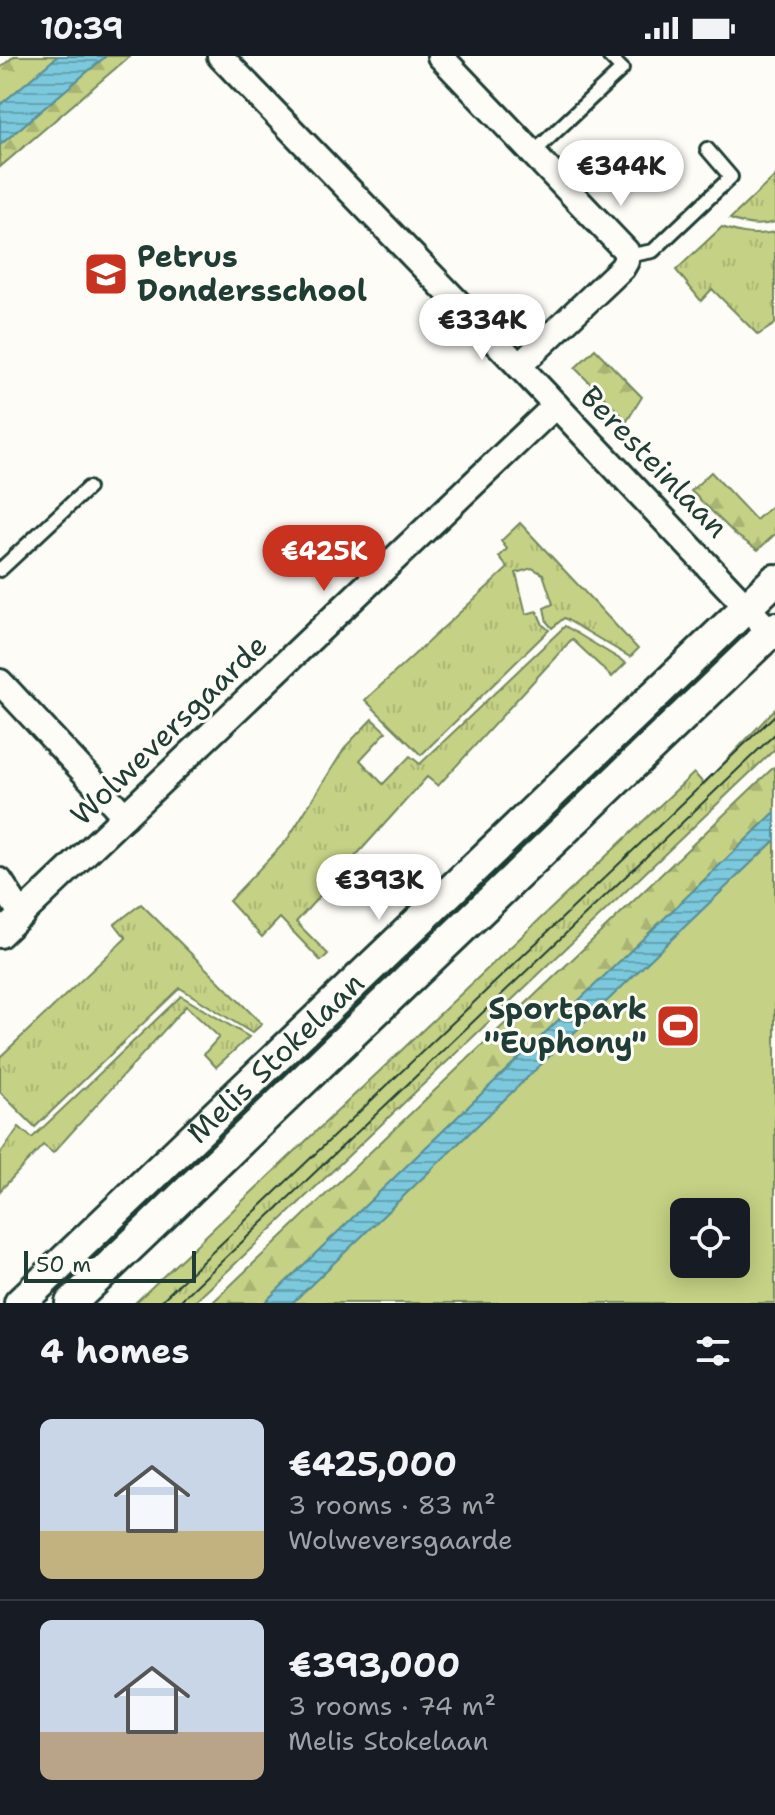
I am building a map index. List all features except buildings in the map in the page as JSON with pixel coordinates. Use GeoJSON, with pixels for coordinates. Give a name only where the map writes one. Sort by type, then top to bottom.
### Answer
{"type":"FeatureCollection","features":[{"type":"Feature","properties":{"kind":"street","name":"Beresteinlaan"},"geometry":{"type":"LineString","coordinates":[[220,56],[774,632]]}},
{"type":"Feature","properties":{"kind":"street"},"geometry":{"type":"LineString","coordinates":[[440,56],[624,246],[627,256],[622,268],[519,366]]}},
{"type":"Feature","properties":{"kind":"street","name":"Wolweversgaarde"},"geometry":{"type":"LineString","coordinates":[[0,935],[556,405]]}},
{"type":"Feature","properties":{"kind":"street","name":"Melis Stokelaan"},"geometry":{"type":"LineString","coordinates":[[20,1303],[775,580]]}},
{"type":"Feature","properties":{"kind":"street","name":"Melis Stokelaan"},"geometry":{"type":"LineString","coordinates":[[71,1303],[774,632]]}},
{"type":"Feature","properties":{"kind":"street"},"geometry":{"type":"LineString","coordinates":[[0,682],[125,816]]}},
{"type":"Feature","properties":{"kind":"street"},"geometry":{"type":"LineString","coordinates":[[0,881],[22,915]]}},
{"type":"Feature","properties":{"kind":"lane"},"geometry":{"type":"LineString","coordinates":[[533,153],[622,69],[609,56]]}},
{"type":"Feature","properties":{"kind":"lane"},"geometry":{"type":"LineString","coordinates":[[627,256],[653,251],[731,177],[707,149]]}},
{"type":"Feature","properties":{"kind":"lane"},"geometry":{"type":"LineString","coordinates":[[0,570],[88,488]]}},
{"type":"Feature","properties":{"kind":"green space"},"geometry":{"type":"Polygon","coordinates":[[[14,56],[58,56],[0,105],[0,68],[14,56]]]}},
{"type":"Feature","properties":{"kind":"green space"},"geometry":{"type":"Polygon","coordinates":[[[106,56],[130,56],[0,167],[0,145],[106,56]]]}},
{"type":"Feature","properties":{"kind":"green space"},"geometry":{"type":"Polygon","coordinates":[[[775,176],[775,222],[752,225],[730,219],[775,176]]]}},
{"type":"Feature","properties":{"kind":"green space"},"geometry":{"type":"Polygon","coordinates":[[[722,227],[748,234],[775,232],[775,324],[758,335],[712,289],[701,301],[676,270],[722,227]]]}},
{"type":"Feature","properties":{"kind":"green space"},"geometry":{"type":"Polygon","coordinates":[[[595,349],[642,397],[627,421],[575,368],[595,349]]]}},
{"type":"Feature","properties":{"kind":"green space"},"geometry":{"type":"Polygon","coordinates":[[[711,472],[756,520],[775,503],[775,534],[758,550],[736,535],[691,491],[711,472]]]}},
{"type":"Feature","properties":{"kind":"green space"},"geometry":{"type":"Polygon","coordinates":[[[520,523],[638,649],[630,657],[564,618],[552,628],[547,622],[544,608],[553,604],[543,574],[532,568],[516,573],[526,614],[537,611],[543,625],[549,630],[421,755],[365,700],[508,568],[499,557],[507,549],[501,541],[520,523]]]}},
{"type":"Feature","properties":{"kind":"green space"},"geometry":{"type":"Polygon","coordinates":[[[565,626],[626,663],[612,677],[572,639],[438,786],[427,777],[296,922],[328,954],[321,961],[280,918],[262,937],[229,901],[287,840],[346,746],[372,719],[386,732],[360,760],[383,784],[410,756],[420,764],[565,626]]]}},
{"type":"Feature","properties":{"kind":"green space"},"geometry":{"type":"Polygon","coordinates":[[[775,709],[775,749],[194,1303],[135,1303],[694,773],[704,784],[775,709]]]}},
{"type":"Feature","properties":{"kind":"green space"},"geometry":{"type":"Polygon","coordinates":[[[775,766],[775,812],[264,1303],[212,1303],[775,766]]]}},
{"type":"Feature","properties":{"kind":"green space","name":"Sportpark ''Euphony\""},"geometry":{"type":"Polygon","coordinates":[[[775,840],[775,1303],[292,1303],[775,840]]]}},
{"type":"Feature","properties":{"kind":"green space"},"geometry":{"type":"Polygon","coordinates":[[[141,904],[262,1024],[252,1033],[180,988],[35,1127],[0,1092],[0,1057],[126,938],[115,924],[141,904]]]}},
{"type":"Feature","properties":{"kind":"green space"},"geometry":{"type":"Polygon","coordinates":[[[181,996],[249,1037],[216,1067],[204,1054],[219,1037],[186,1006],[53,1153],[43,1145],[0,1191],[0,1154],[19,1127],[32,1138],[181,996]]]}},
{"type":"Feature","properties":{"kind":"water"},"geometry":{"type":"Polygon","coordinates":[[[58,56],[106,56],[0,145],[0,105],[58,56]]]}},
{"type":"Feature","properties":{"kind":"water"},"geometry":{"type":"Polygon","coordinates":[[[775,812],[775,840],[292,1303],[264,1303],[775,812]]]}},
{"type":"Feature","properties":{"kind":"tram line"},"geometry":{"type":"LineString","coordinates":[[159,1303],[775,715]]}},
{"type":"Feature","properties":{"kind":"tram line"},"geometry":{"type":"LineString","coordinates":[[178,1303],[775,734]]}},
{"type":"Feature","properties":{"kind":"place","name":"Petrus Dondersschool"},"geometry":{"type":"Point","coordinates":[106,274]}},
{"type":"Feature","properties":{"kind":"place","name":"Sportpark ''Euphony\""},"geometry":{"type":"Point","coordinates":[678,1026]}}]}
